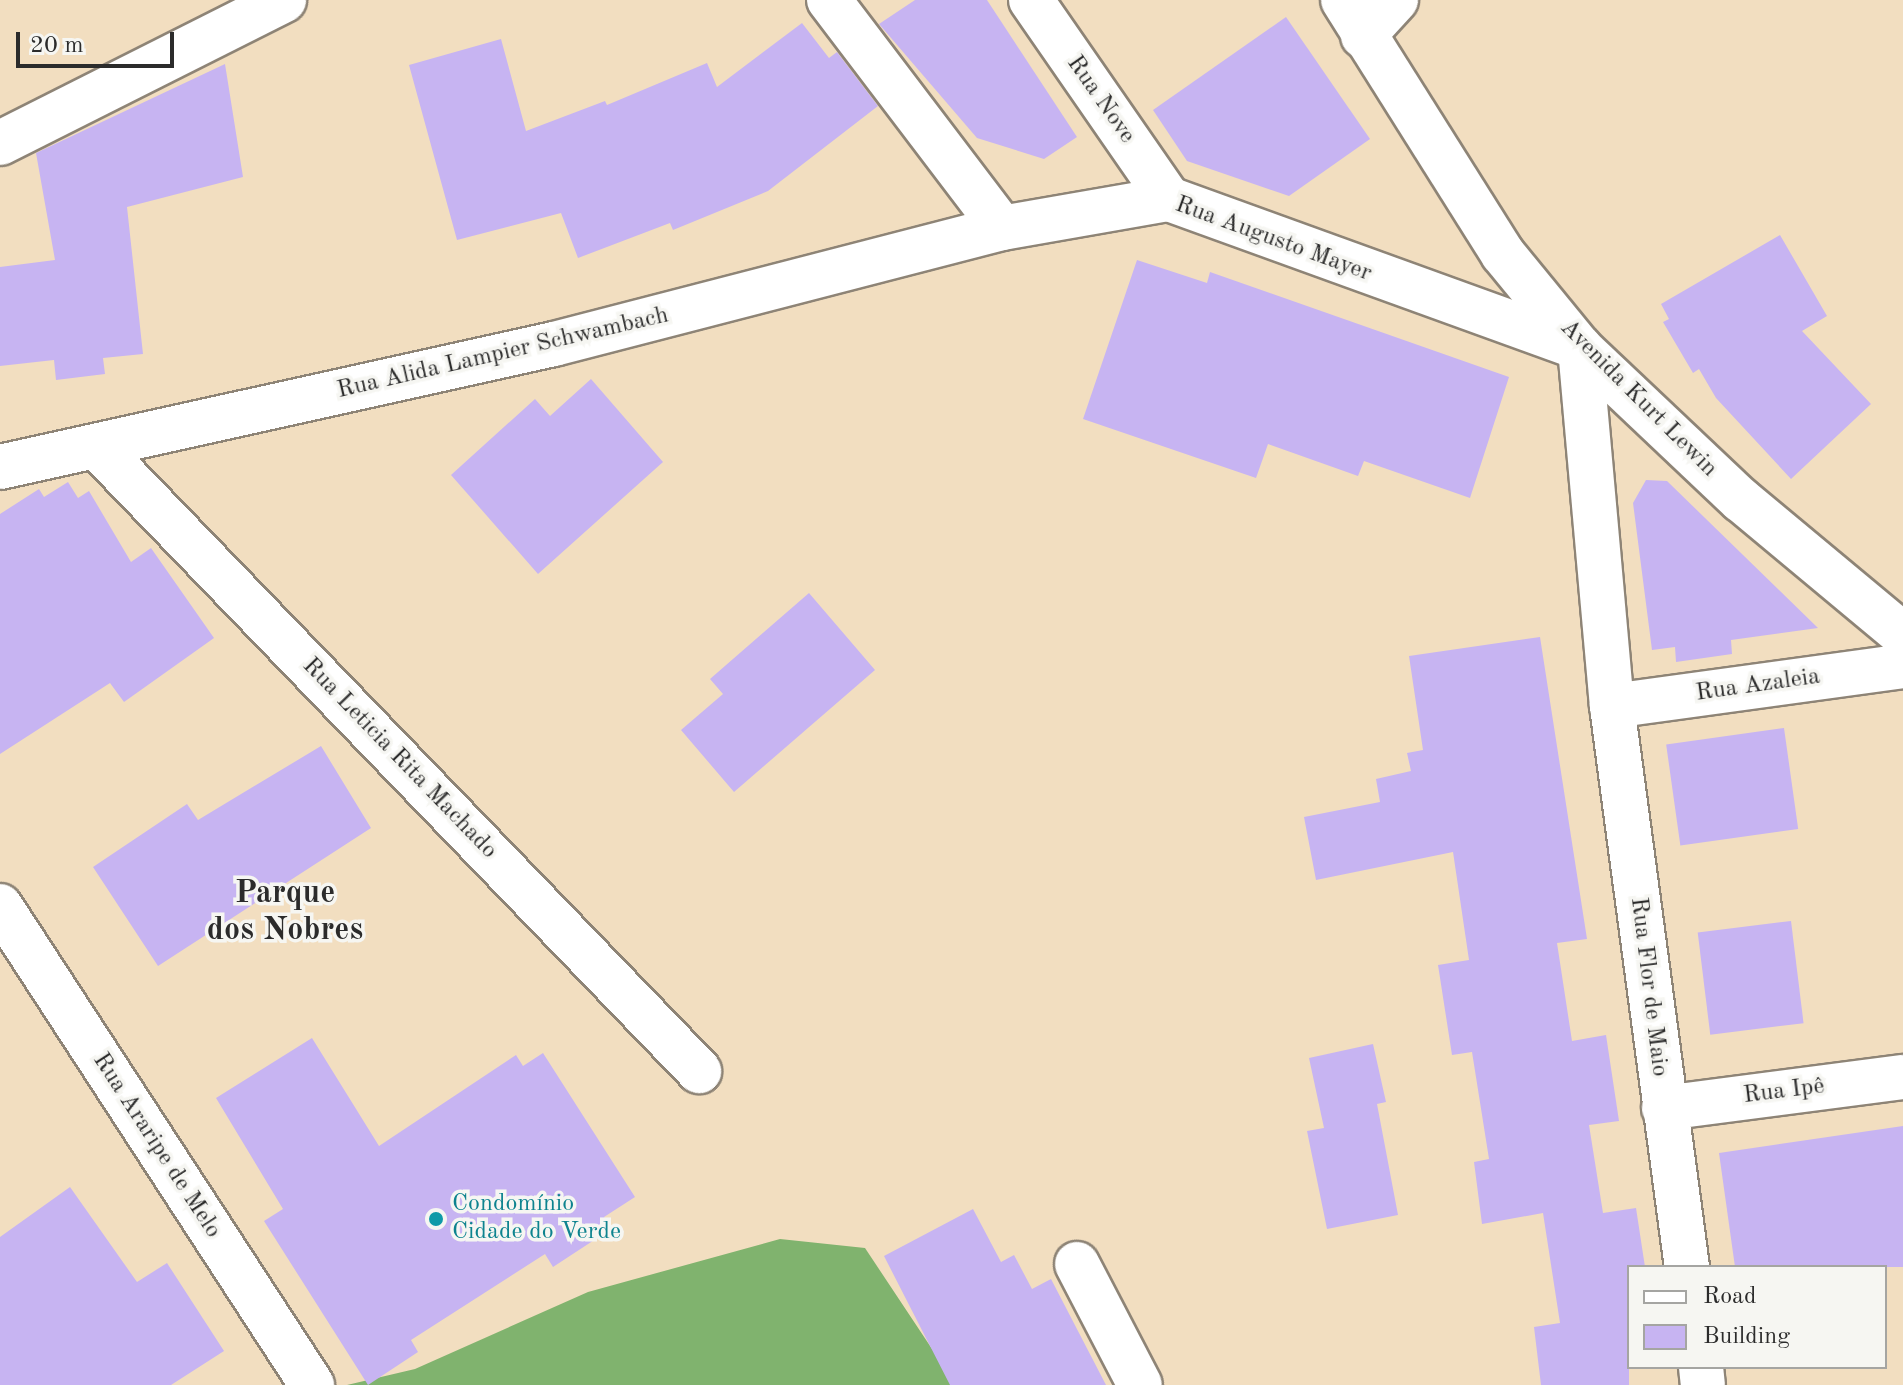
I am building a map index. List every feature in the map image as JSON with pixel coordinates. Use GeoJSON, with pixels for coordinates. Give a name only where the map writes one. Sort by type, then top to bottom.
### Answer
{"type":"FeatureCollection","features":[{"type":"Feature","properties":{"kind":"street"},"geometry":{"type":"LineString","coordinates":[[0,143],[284,0]]}},
{"type":"Feature","properties":{"kind":"street"},"geometry":{"type":"LineString","coordinates":[[829,0],[1002,228]]}},
{"type":"Feature","properties":{"kind":"street","name":"Rua Nove"},"geometry":{"type":"LineString","coordinates":[[1031,0],[1169,199]]}},
{"type":"Feature","properties":{"kind":"street"},"geometry":{"type":"LineString","coordinates":[[1353,18],[1396,0]]}},
{"type":"Feature","properties":{"kind":"street","name":"Avenida Kurt Lewin"},"geometry":{"type":"LineString","coordinates":[[1353,18],[1503,254],[1580,348],[1741,500],[1903,635]]}},
{"type":"Feature","properties":{"kind":"street","name":"Rua Augusto Mayer"},"geometry":{"type":"LineString","coordinates":[[1002,228],[1169,199],[1580,348]]}},
{"type":"Feature","properties":{"kind":"street","name":"Rua Alida Lampier Schwambach"},"geometry":{"type":"LineString","coordinates":[[0,467],[98,448],[554,344],[1002,228]]}},
{"type":"Feature","properties":{"kind":"street","name":"Rua Flor de Maio"},"geometry":{"type":"LineString","coordinates":[[1580,348],[1612,706],[1687,1265]]}},
{"type":"Feature","properties":{"kind":"street","name":"Rua Leticia Rita Machado"},"geometry":{"type":"LineString","coordinates":[[98,448],[699,1071]]}},
{"type":"Feature","properties":{"kind":"street","name":"Rua Azaleia"},"geometry":{"type":"LineString","coordinates":[[1612,706],[1903,666]]}},
{"type":"Feature","properties":{"kind":"street","name":"Rua Araripe de Melo"},"geometry":{"type":"LineString","coordinates":[[0,906],[312,1385]]}},
{"type":"Feature","properties":{"kind":"street","name":"Rua Ipê"},"geometry":{"type":"LineString","coordinates":[[1664,1108],[1903,1077]]}},
{"type":"Feature","properties":{"kind":"street"},"geometry":{"type":"LineString","coordinates":[[1077,1264],[1140,1385]]}},
{"type":"Feature","properties":{"kind":"green space"},"geometry":{"type":"Polygon","coordinates":[[[780,1239],[865,1248],[956,1385],[347,1385],[415,1369],[588,1292],[780,1239]]]}},
{"type":"Feature","properties":{"kind":"building"},"geometry":{"type":"Polygon","coordinates":[[[915,0],[987,0],[1077,137],[1044,159],[977,138],[879,24],[915,0]]]}},
{"type":"Feature","properties":{"kind":"building"},"geometry":{"type":"Polygon","coordinates":[[[1286,17],[1370,139],[1289,196],[1187,161],[1153,110],[1286,17]]]}},
{"type":"Feature","properties":{"kind":"building"},"geometry":{"type":"Polygon","coordinates":[[[802,23],[829,58],[837,52],[878,106],[768,191],[673,230],[670,223],[578,258],[561,213],[457,240],[409,65],[501,39],[526,131],[605,101],[607,105],[707,63],[717,87],[802,23]]]}},
{"type":"Feature","properties":{"kind":"building"},"geometry":{"type":"Polygon","coordinates":[[[225,64],[243,177],[127,207],[143,354],[103,358],[105,374],[56,380],[54,360],[0,366],[0,267],[55,260],[36,153],[225,64]]]}},
{"type":"Feature","properties":{"kind":"building"},"geometry":{"type":"Polygon","coordinates":[[[1780,235],[1827,316],[1802,331],[1871,404],[1791,479],[1716,398],[1699,369],[1693,373],[1663,322],[1669,319],[1661,304],[1780,235]]]}},
{"type":"Feature","properties":{"kind":"building"},"geometry":{"type":"Polygon","coordinates":[[[1137,260],[1207,283],[1210,272],[1509,377],[1470,498],[1364,461],[1358,476],[1268,444],[1256,478],[1083,419],[1137,260]]]}},
{"type":"Feature","properties":{"kind":"building"},"geometry":{"type":"Polygon","coordinates":[[[591,379],[663,462],[538,574],[451,475],[535,399],[550,416],[591,379]]]}},
{"type":"Feature","properties":{"kind":"building"},"geometry":{"type":"Polygon","coordinates":[[[1646,480],[1667,481],[1818,628],[1731,640],[1732,654],[1676,662],[1675,647],[1652,650],[1633,503],[1646,480]]]}},
{"type":"Feature","properties":{"kind":"building"},"geometry":{"type":"Polygon","coordinates":[[[68,482],[78,498],[89,491],[131,562],[151,548],[214,638],[124,702],[110,683],[0,754],[0,514],[39,489],[44,497],[68,482]]]}},
{"type":"Feature","properties":{"kind":"building"},"geometry":{"type":"Polygon","coordinates":[[[809,593],[875,670],[734,792],[681,730],[723,694],[710,679],[809,593]]]}},
{"type":"Feature","properties":{"kind":"building"},"geometry":{"type":"Polygon","coordinates":[[[1540,637],[1587,939],[1557,943],[1572,1041],[1606,1035],[1619,1121],[1589,1125],[1603,1213],[1636,1208],[1645,1265],[1627,1265],[1629,1385],[1541,1385],[1534,1327],[1560,1323],[1543,1213],[1482,1224],[1474,1162],[1489,1159],[1472,1052],[1452,1055],[1438,965],[1469,960],[1453,852],[1316,880],[1304,817],[1380,802],[1376,779],[1411,771],[1407,753],[1423,750],[1409,656],[1540,637]]]}},
{"type":"Feature","properties":{"kind":"building"},"geometry":{"type":"Polygon","coordinates":[[[1784,728],[1798,829],[1680,846],[1666,745],[1784,728]]]}},
{"type":"Feature","properties":{"kind":"building"},"geometry":{"type":"Polygon","coordinates":[[[321,746],[371,828],[158,966],[93,867],[187,804],[198,820],[321,746]]]}},
{"type":"Feature","properties":{"kind":"building"},"geometry":{"type":"Polygon","coordinates":[[[1791,921],[1804,1023],[1710,1035],[1698,932],[1791,921]]]}},
{"type":"Feature","properties":{"kind":"building","name":"Condomínio Cidade do Verde"},"geometry":{"type":"Polygon","coordinates":[[[312,1038],[379,1146],[516,1055],[523,1066],[543,1053],[635,1197],[604,1217],[611,1229],[553,1267],[545,1254],[411,1340],[418,1352],[368,1385],[264,1221],[283,1209],[216,1098],[312,1038]]]}},
{"type":"Feature","properties":{"kind":"building"},"geometry":{"type":"Polygon","coordinates":[[[1373,1044],[1386,1102],[1377,1104],[1398,1215],[1327,1229],[1307,1131],[1324,1128],[1309,1058],[1373,1044]]]}},
{"type":"Feature","properties":{"kind":"building"},"geometry":{"type":"Polygon","coordinates":[[[1903,1126],[1903,1267],[1735,1265],[1719,1153],[1903,1126]]]}},
{"type":"Feature","properties":{"kind":"building"},"geometry":{"type":"Polygon","coordinates":[[[70,1187],[137,1282],[167,1263],[224,1351],[171,1385],[0,1385],[0,1237],[70,1187]]]}},
{"type":"Feature","properties":{"kind":"building"},"geometry":{"type":"Polygon","coordinates":[[[973,1209],[1001,1262],[1014,1255],[1032,1289],[1051,1279],[1106,1385],[950,1385],[884,1256],[973,1209]]]}},
{"type":"Feature","properties":{"kind":"place","name":"Condomínio Cidade do Verde"},"geometry":{"type":"Point","coordinates":[436,1219]}},
{"type":"Feature","properties":{"kind":"district","name":"Parque dos Nobres"},"geometry":{"type":"Point","coordinates":[285,914]}}]}
